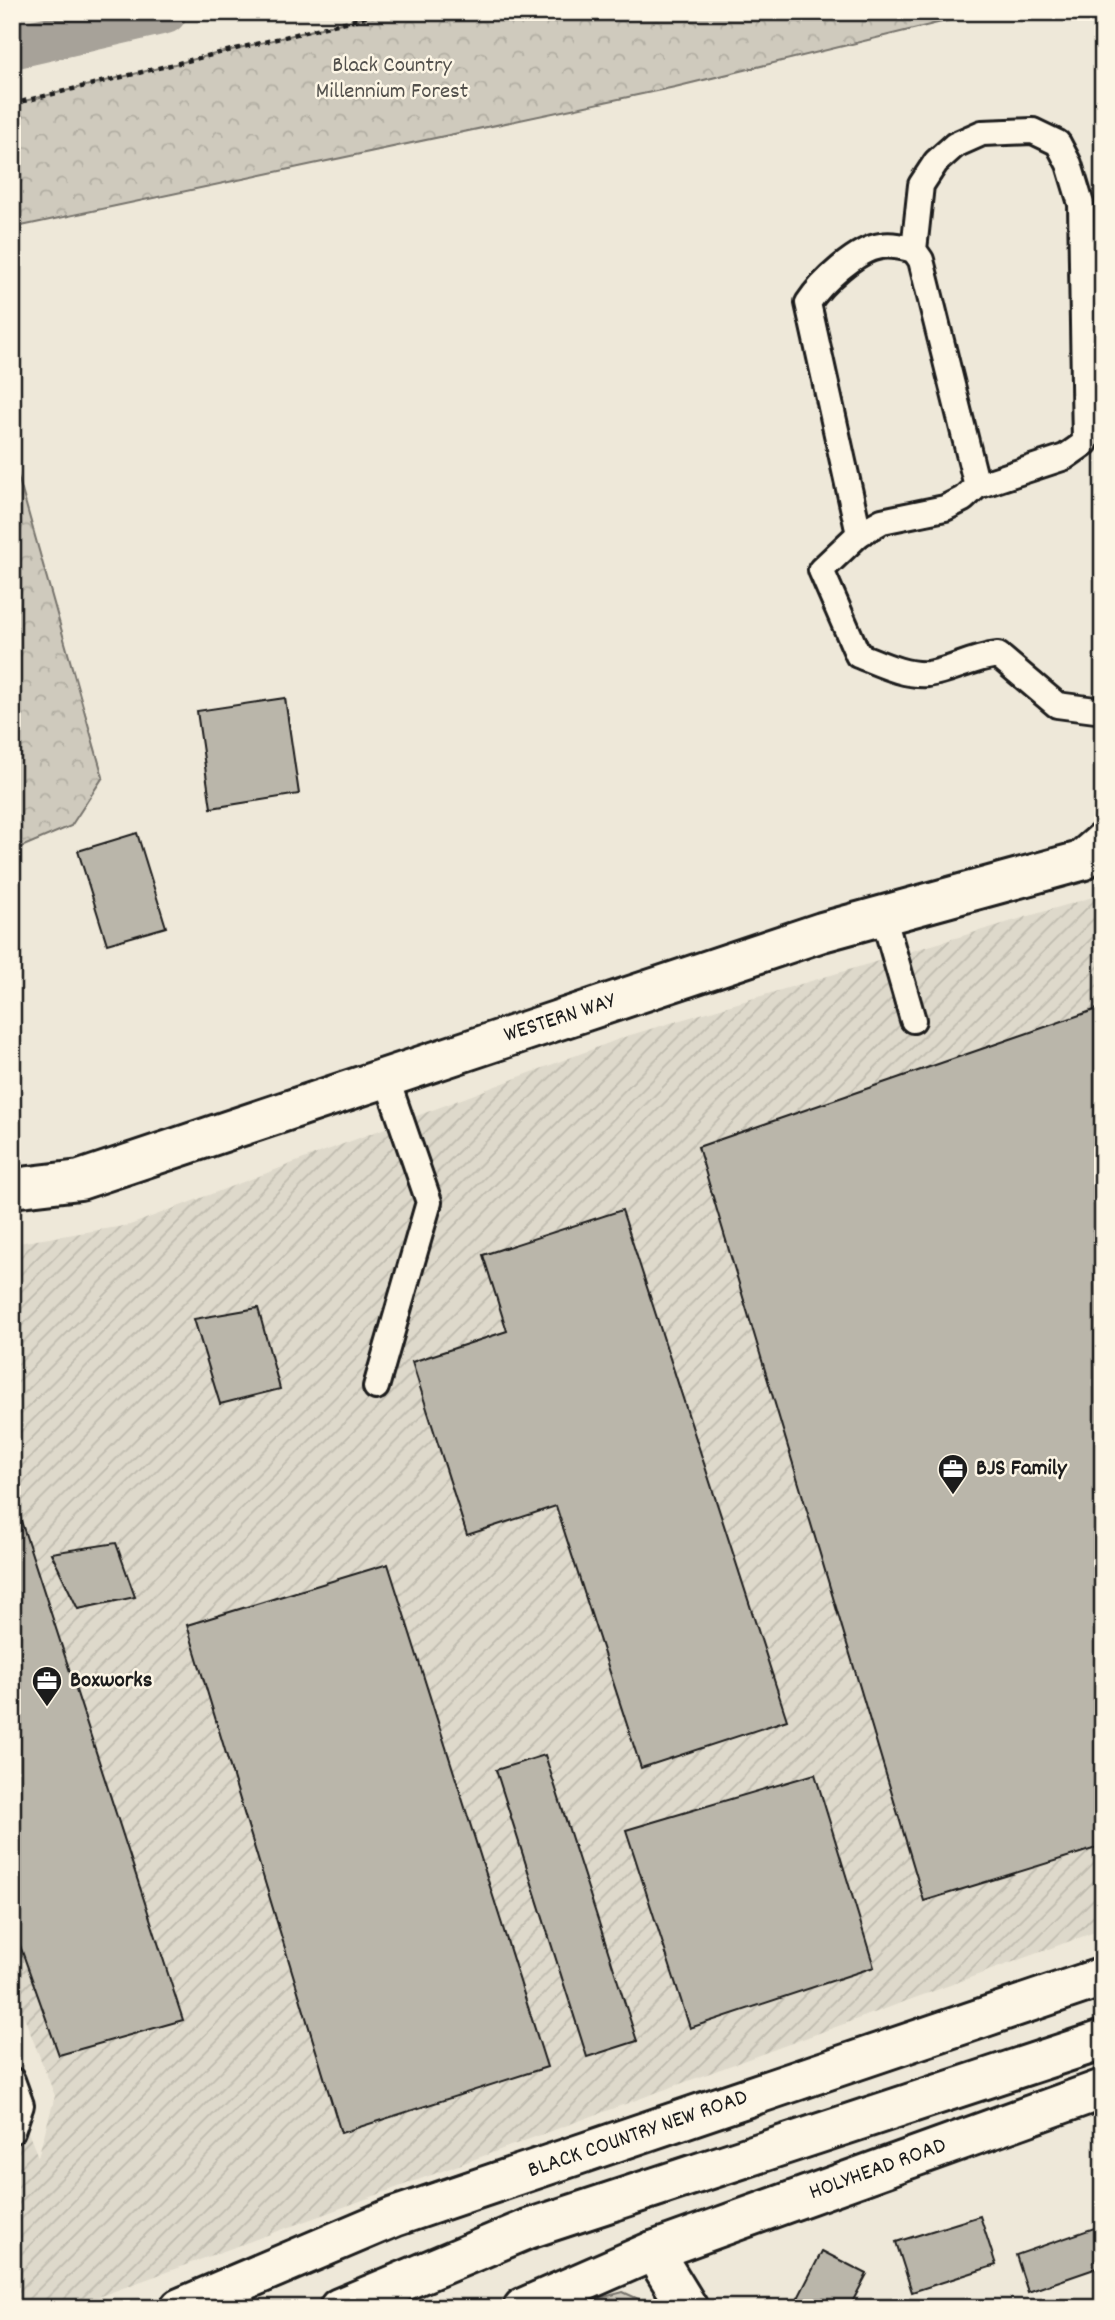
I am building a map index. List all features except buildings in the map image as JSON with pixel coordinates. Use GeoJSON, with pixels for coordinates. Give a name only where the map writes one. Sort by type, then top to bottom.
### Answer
{"type":"FeatureCollection","features":[{"type":"Feature","properties":{"kind":"main road","name":"WESTERN WAY"},"geometry":{"type":"LineString","coordinates":[[12,1188],[80,1180],[822,932],[1081,861],[1103,842]]}},
{"type":"Feature","properties":{"kind":"main road","name":"BLACK COUNTRY NEW ROAD"},"geometry":{"type":"LineString","coordinates":[[180,2308],[394,2217],[1103,1977]]}},
{"type":"Feature","properties":{"kind":"main road"},"geometry":{"type":"LineString","coordinates":[[339,2308],[527,2230],[1103,2040]]}},
{"type":"Feature","properties":{"kind":"main road","name":"HOLYHEAD ROAD"},"geometry":{"type":"LineString","coordinates":[[523,2308],[653,2251],[1103,2089]]}},
{"type":"Feature","properties":{"kind":"main road"},"geometry":{"type":"LineString","coordinates":[[653,2251],[688,2308]]}},
{"type":"Feature","properties":{"kind":"lane"},"geometry":{"type":"LineString","coordinates":[[977,486],[921,260],[914,250],[921,185],[936,162],[955,145],[982,133],[1033,131],[1058,143],[1069,164],[1081,204],[1086,443],[1066,457],[977,486],[963,499],[945,508],[882,521],[859,534],[821,570],[858,655],[895,669],[927,674],[973,658],[998,655],[1057,705],[1103,711]]}},
{"type":"Feature","properties":{"kind":"lane"},"geometry":{"type":"LineString","coordinates":[[859,534],[808,303],[833,274],[879,246],[914,250]]}},
{"type":"Feature","properties":{"kind":"lane"},"geometry":{"type":"LineString","coordinates":[[883,915],[913,1020]]}},
{"type":"Feature","properties":{"kind":"lane"},"geometry":{"type":"LineString","coordinates":[[376,1387],[429,1202],[386,1077]]}},
{"type":"Feature","properties":{"kind":"lane"},"geometry":{"type":"LineString","coordinates":[[12,2080],[22,2105],[12,2132]]}},
{"type":"Feature","properties":{"kind":"path"},"geometry":{"type":"LineString","coordinates":[[12,104],[386,12]]}},
{"type":"Feature","properties":{"kind":"shaded area"},"geometry":{"type":"Polygon","coordinates":[[[1103,894],[1103,1929],[68,2308],[12,2308],[12,2092],[38,2157],[55,2096],[12,1986],[12,1244],[130,1225],[627,1036],[1103,894]]]}},
{"type":"Feature","properties":{"kind":"green space","name":"Black Country Millennium Forest"},"geometry":{"type":"Polygon","coordinates":[[[386,12],[983,12],[675,87],[12,228],[12,104],[386,12]]]}},
{"type":"Feature","properties":{"kind":"green space"},"geometry":{"type":"Polygon","coordinates":[[[12,427],[14,462],[103,777],[71,826],[12,851],[12,427]]]}},
{"type":"Feature","properties":{"kind":"green space"},"geometry":{"type":"Polygon","coordinates":[[[623,2292],[658,2308],[564,2308],[566,2307],[623,2292]]]}},
{"type":"Feature","properties":{"kind":"waterway"},"geometry":{"type":"LineString","coordinates":[[12,47],[165,12]]}},
{"type":"Feature","properties":{"kind":"place","name":"BJS Family"},"geometry":{"type":"Point","coordinates":[953,1496]}},
{"type":"Feature","properties":{"kind":"place","name":"Boxworks"},"geometry":{"type":"Point","coordinates":[47,1708]}}]}
